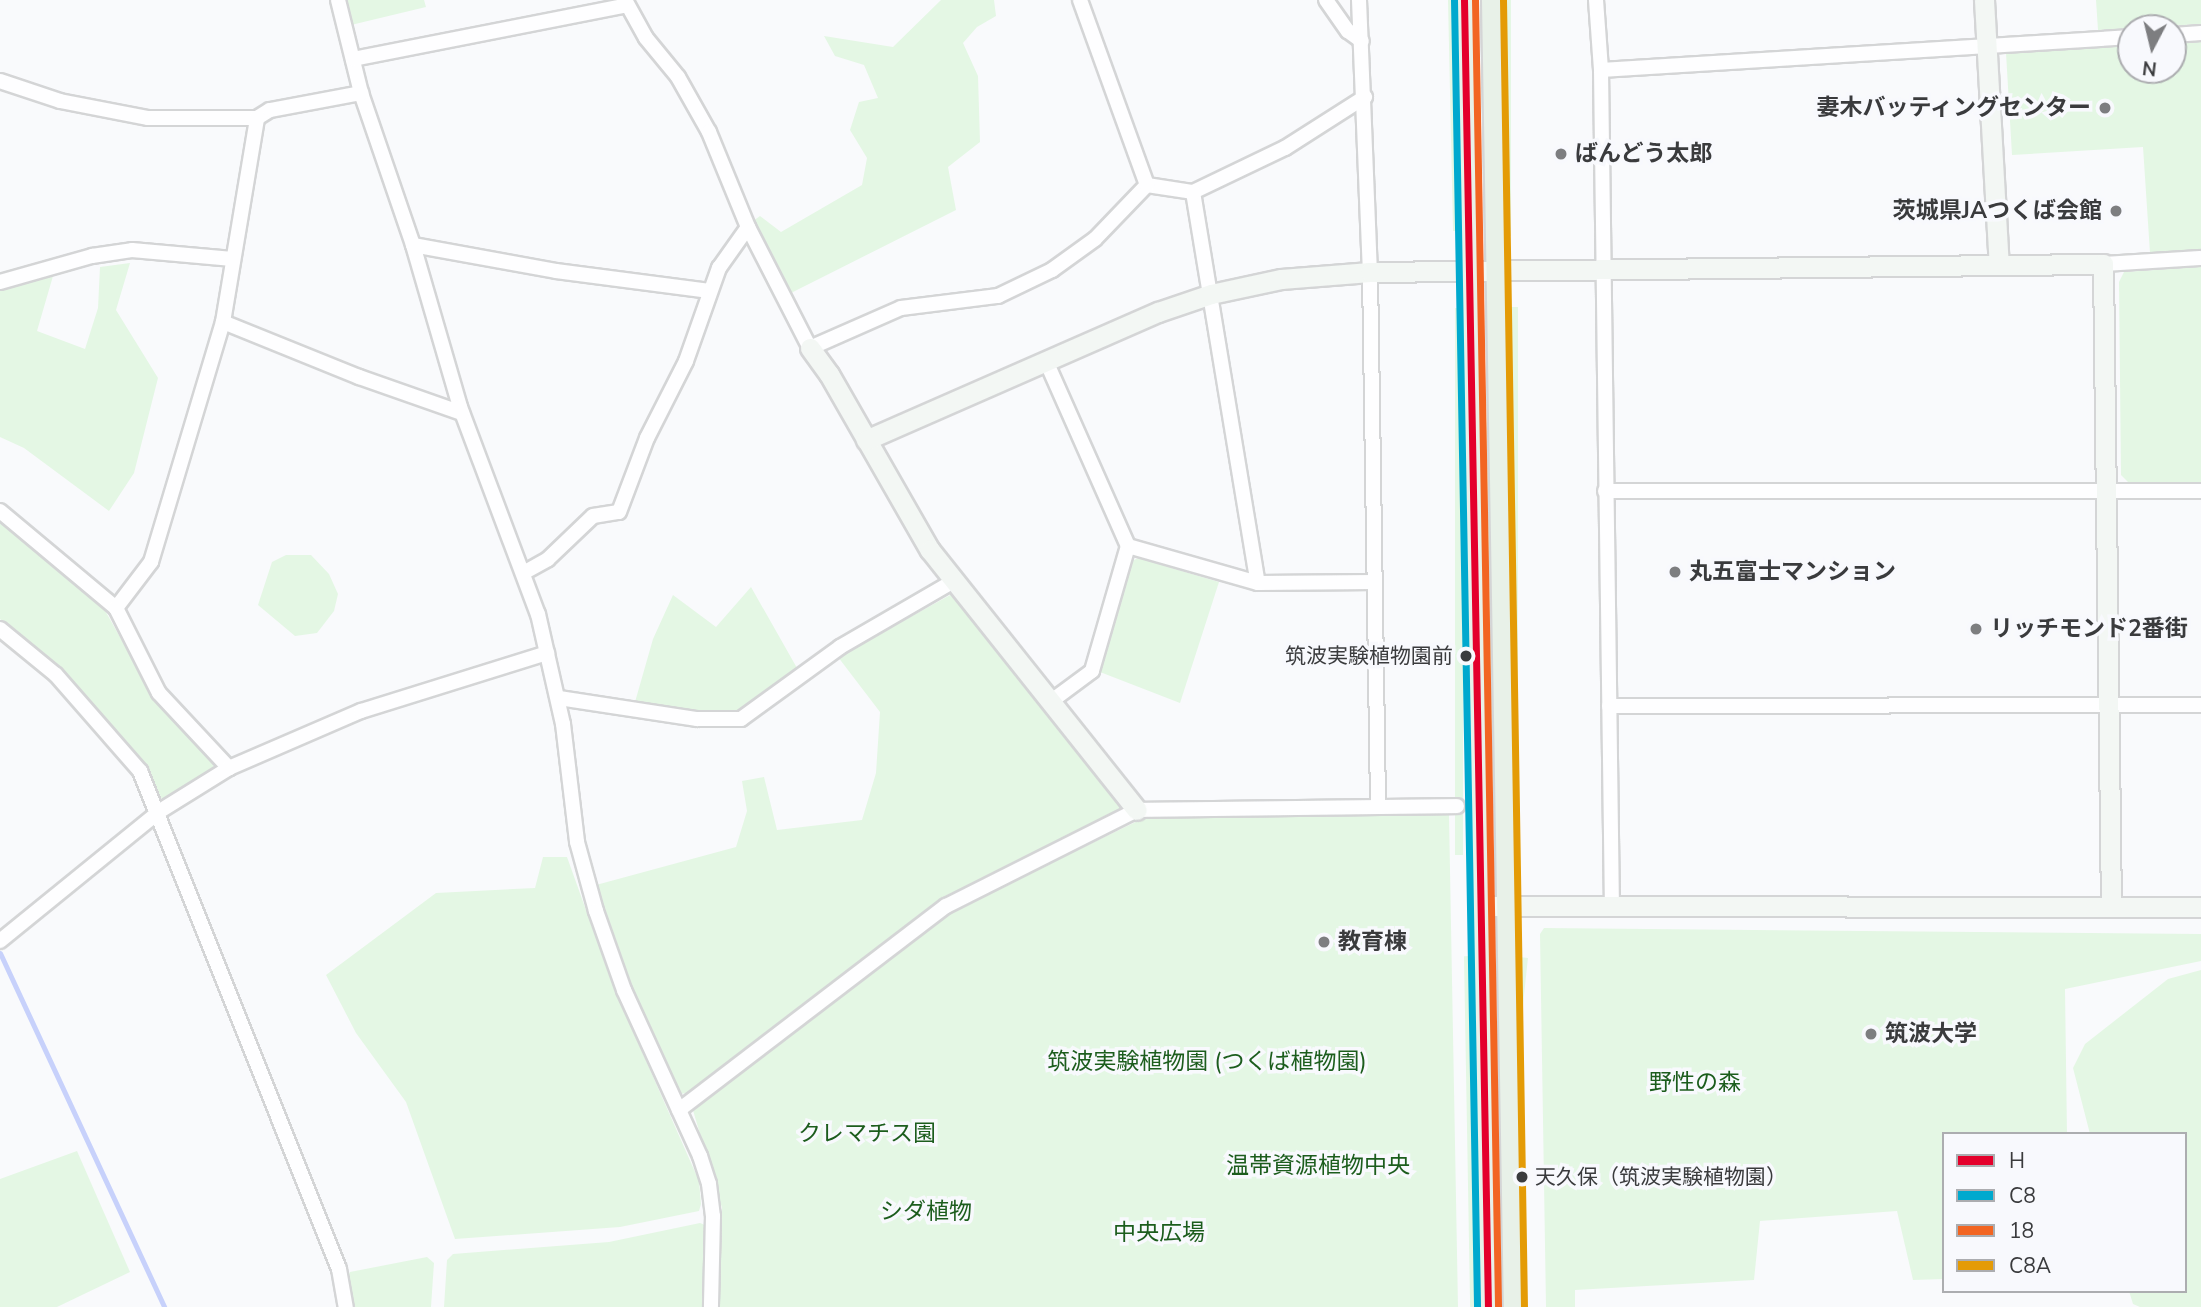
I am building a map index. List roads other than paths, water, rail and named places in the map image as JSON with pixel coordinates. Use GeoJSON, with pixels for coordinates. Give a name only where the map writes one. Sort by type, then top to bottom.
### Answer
{"type":"FeatureCollection","features":[{"type":"Feature","properties":{"kind":"main road"},"geometry":{"type":"LineString","coordinates":[[1464,0],[1488,1307]]}},
{"type":"Feature","properties":{"kind":"main road"},"geometry":{"type":"LineString","coordinates":[[1492,0],[1500,271],[1514,1307]]}},
{"type":"Feature","properties":{"kind":"street"},"geometry":{"type":"LineString","coordinates":[[338,0],[361,93],[413,245],[462,413],[525,572],[559,698],[577,842],[596,911],[624,990],[679,1110],[709,1184],[713,1216],[710,1307]]}},
{"type":"Feature","properties":{"kind":"street"},"geometry":{"type":"LineString","coordinates":[[1080,0],[1147,185]]}},
{"type":"Feature","properties":{"kind":"street"},"geometry":{"type":"LineString","coordinates":[[1326,0],[1348,31],[1362,41]]}},
{"type":"Feature","properties":{"kind":"street"},"geometry":{"type":"LineString","coordinates":[[1359,0],[1366,97],[1378,805]]}},
{"type":"Feature","properties":{"kind":"street"},"geometry":{"type":"LineString","coordinates":[[1596,0],[1601,70],[1612,906]]}},
{"type":"Feature","properties":{"kind":"street"},"geometry":{"type":"LineString","coordinates":[[1984,0],[1999,265]]}},
{"type":"Feature","properties":{"kind":"street"},"geometry":{"type":"LineString","coordinates":[[353,60],[626,2],[678,77],[708,130],[748,227],[810,348],[908,516],[954,581],[1053,701],[1137,810]]}},
{"type":"Feature","properties":{"kind":"street"},"geometry":{"type":"LineString","coordinates":[[1601,70],[2117,38]]}},
{"type":"Feature","properties":{"kind":"street"},"geometry":{"type":"LineString","coordinates":[[0,81],[60,101],[149,118],[257,118],[270,110],[361,93]]}},
{"type":"Feature","properties":{"kind":"street"},"geometry":{"type":"LineString","coordinates":[[1147,185],[1193,192],[1285,148],[1366,97]]}},
{"type":"Feature","properties":{"kind":"street"},"geometry":{"type":"LineString","coordinates":[[116,608],[151,562],[223,322],[257,118]]}},
{"type":"Feature","properties":{"kind":"street"},"geometry":{"type":"LineString","coordinates":[[810,348],[901,308],[998,296],[1041,276],[1095,239],[1147,185]]}},
{"type":"Feature","properties":{"kind":"street"},"geometry":{"type":"LineString","coordinates":[[1193,192],[1258,583]]}},
{"type":"Feature","properties":{"kind":"street"},"geometry":{"type":"LineString","coordinates":[[525,572],[548,559],[593,516],[619,512],[647,438],[686,361],[708,306],[709,290],[719,268],[748,227]]}},
{"type":"Feature","properties":{"kind":"street"},"geometry":{"type":"LineString","coordinates":[[413,245],[556,271],[709,290]]}},
{"type":"Feature","properties":{"kind":"street"},"geometry":{"type":"LineString","coordinates":[[0,282],[92,256],[132,250],[233,259]]}},
{"type":"Feature","properties":{"kind":"street"},"geometry":{"type":"LineString","coordinates":[[866,440],[1046,361],[1211,294],[1282,279],[1370,272],[2103,264],[2201,258]]}},
{"type":"Feature","properties":{"kind":"street"},"geometry":{"type":"LineString","coordinates":[[2103,264],[2110,907]]}},
{"type":"Feature","properties":{"kind":"street"},"geometry":{"type":"LineString","coordinates":[[223,322],[359,377],[462,413]]}},
{"type":"Feature","properties":{"kind":"street"},"geometry":{"type":"LineString","coordinates":[[1046,361],[1128,546],[1092,671],[1053,701]]}},
{"type":"Feature","properties":{"kind":"street"},"geometry":{"type":"LineString","coordinates":[[1605,491],[2201,491]]}},
{"type":"Feature","properties":{"kind":"street"},"geometry":{"type":"LineString","coordinates":[[0,512],[116,608],[159,692],[229,768]]}},
{"type":"Feature","properties":{"kind":"street"},"geometry":{"type":"LineString","coordinates":[[1128,546],[1258,583],[1375,582]]}},
{"type":"Feature","properties":{"kind":"street"},"geometry":{"type":"LineString","coordinates":[[559,698],[697,719],[741,719],[840,647],[954,581]]}},
{"type":"Feature","properties":{"kind":"street"},"geometry":{"type":"LineString","coordinates":[[0,629],[57,675],[140,771],[160,811],[339,1269],[346,1307]]}},
{"type":"Feature","properties":{"kind":"street"},"geometry":{"type":"LineString","coordinates":[[2,939],[160,811],[229,768],[361,711],[547,653]]}},
{"type":"Feature","properties":{"kind":"street"},"geometry":{"type":"LineString","coordinates":[[1609,706],[2201,705]]}},
{"type":"Feature","properties":{"kind":"street"},"geometry":{"type":"LineString","coordinates":[[679,1110],[946,906],[1137,810],[1457,806]]}},
{"type":"Feature","properties":{"kind":"street"},"geometry":{"type":"LineString","coordinates":[[1481,906],[2201,907]]}},
{"type":"Feature","properties":{"kind":"waterway"},"geometry":{"type":"LineString","coordinates":[[0,953],[164,1307]]}},
{"type":"Feature","properties":{"kind":"place","name":"妻木バッティングセンター"},"geometry":{"type":"Point","coordinates":[2105,108]}},
{"type":"Feature","properties":{"kind":"place","name":"ばんどう太郎"},"geometry":{"type":"Point","coordinates":[1561,154]}},
{"type":"Feature","properties":{"kind":"place","name":"茨城県JAつくば会館"},"geometry":{"type":"Point","coordinates":[2116,211]}},
{"type":"Feature","properties":{"kind":"place","name":"丸五富士マンション"},"geometry":{"type":"Point","coordinates":[1675,572]}},
{"type":"Feature","properties":{"kind":"place","name":"リッチモンド2番街"},"geometry":{"type":"Point","coordinates":[1976,629]}},
{"type":"Feature","properties":{"kind":"place","name":"筑波実験植物園前"},"geometry":{"type":"Point","coordinates":[1466,656]}},
{"type":"Feature","properties":{"kind":"place","name":"教育棟"},"geometry":{"type":"Point","coordinates":[1324,942]}},
{"type":"Feature","properties":{"kind":"place","name":"筑波大学"},"geometry":{"type":"Point","coordinates":[1871,1034]}},
{"type":"Feature","properties":{"kind":"place","name":"天久保（筑波実験植物園）"},"geometry":{"type":"Point","coordinates":[1522,1177]}},
{"type":"Feature","properties":{"kind":"park label","name":"筑波実験植物園 (つくば植物園)"},"geometry":{"type":"Point","coordinates":[1207,1062]}},
{"type":"Feature","properties":{"kind":"park label","name":"野性の森"},"geometry":{"type":"Point","coordinates":[1695,1083]}},
{"type":"Feature","properties":{"kind":"park label","name":"クレマチス園"},"geometry":{"type":"Point","coordinates":[867,1134]}},
{"type":"Feature","properties":{"kind":"park label","name":"温帯資源植物中央"},"geometry":{"type":"Point","coordinates":[1318,1166]}},
{"type":"Feature","properties":{"kind":"park label","name":"シダ植物"},"geometry":{"type":"Point","coordinates":[926,1212]}},
{"type":"Feature","properties":{"kind":"park label","name":"中央広場"},"geometry":{"type":"Point","coordinates":[1159,1233]}}]}
